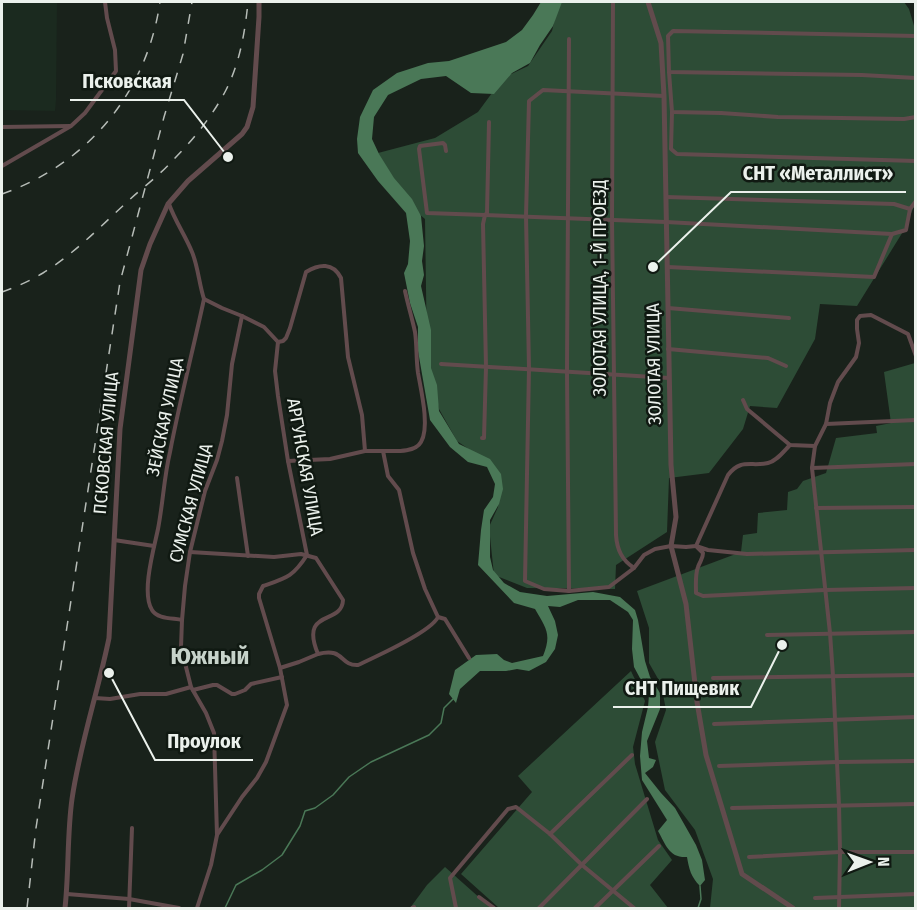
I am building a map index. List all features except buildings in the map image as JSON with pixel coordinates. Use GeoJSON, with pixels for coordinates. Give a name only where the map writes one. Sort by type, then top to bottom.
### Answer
{"type":"FeatureCollection","features":[{"type":"Feature","properties":{"kind":"street"},"geometry":{"type":"LineString","coordinates":[[2,166],[71,126],[85,113],[116,71],[115,50],[105,2]]}},
{"type":"Feature","properties":{"kind":"street","name":"ПСКОВСКАЯ УЛИЦА"},"geometry":{"type":"LineString","coordinates":[[65,909],[72,799],[109,638],[120,429],[141,270],[168,204],[247,127],[253,107],[260,17],[259,2]]}},
{"type":"Feature","properties":{"kind":"street","name":"ЗОЛОТАЯ УЛИЦА, 1-Й ПРОЕЗД"},"geometry":{"type":"LineString","coordinates":[[613,2],[612,220],[617,545],[624,559],[634,568]]}},
{"type":"Feature","properties":{"kind":"street","name":"ЗОЛОТАЯ УЛИЦА"},"geometry":{"type":"LineString","coordinates":[[648,2],[661,43],[664,108],[671,465],[676,517],[671,546]]}},
{"type":"Feature","properties":{"kind":"street"},"geometry":{"type":"LineString","coordinates":[[915,36],[673,31],[668,36],[672,110],[671,148],[677,154],[915,160]]}},
{"type":"Feature","properties":{"kind":"street"},"geometry":{"type":"LineString","coordinates":[[569,39],[567,372],[569,591]]}},
{"type":"Feature","properties":{"kind":"street"},"geometry":{"type":"LineString","coordinates":[[669,72],[915,78]]}},
{"type":"Feature","properties":{"kind":"street"},"geometry":{"type":"LineString","coordinates":[[663,96],[543,90],[529,100],[526,216],[529,368],[525,581],[544,589],[569,591],[609,587],[634,568],[644,555],[655,549],[671,546],[696,546],[708,550],[747,554],[915,550]]}},
{"type":"Feature","properties":{"kind":"street"},"geometry":{"type":"LineString","coordinates":[[664,108],[778,117],[904,119],[915,117]]}},
{"type":"Feature","properties":{"kind":"street"},"geometry":{"type":"LineString","coordinates":[[482,438],[484,438],[486,367],[483,224],[487,213],[489,122]]}},
{"type":"Feature","properties":{"kind":"street"},"geometry":{"type":"LineString","coordinates":[[2,127],[71,126]]}},
{"type":"Feature","properties":{"kind":"street"},"geometry":{"type":"LineString","coordinates":[[446,150],[443,143],[420,146],[419,149],[427,213],[892,234],[906,230],[910,208],[915,201]]}},
{"type":"Feature","properties":{"kind":"street"},"geometry":{"type":"LineString","coordinates":[[665,197],[894,204],[910,208]]}},
{"type":"Feature","properties":{"kind":"street","name":"ЗЕЙСКАЯ УЛИЦА"},"geometry":{"type":"LineString","coordinates":[[168,204],[194,255],[204,299],[169,453],[158,530],[149,569],[148,593],[151,610],[156,614],[182,620]]}},
{"type":"Feature","properties":{"kind":"street"},"geometry":{"type":"LineString","coordinates":[[667,267],[874,277],[892,234]]}},
{"type":"Feature","properties":{"kind":"street"},"geometry":{"type":"LineString","coordinates":[[204,299],[264,327],[278,342],[283,341],[290,328],[306,272],[319,266],[331,267],[338,271],[341,278],[348,357],[362,414],[365,451]]}},
{"type":"Feature","properties":{"kind":"street"},"geometry":{"type":"LineString","coordinates":[[288,461],[330,459],[365,451],[411,449],[417,447],[421,442],[425,429],[424,405],[414,331],[405,291]]}},
{"type":"Feature","properties":{"kind":"street"},"geometry":{"type":"LineString","coordinates":[[668,308],[789,318]]}},
{"type":"Feature","properties":{"kind":"street"},"geometry":{"type":"LineString","coordinates":[[838,909],[840,852],[838,762],[830,633],[812,468],[814,446],[826,424],[830,403],[838,382],[856,357],[859,343],[857,320],[860,316],[871,315],[908,334],[915,356]]}},
{"type":"Feature","properties":{"kind":"street","name":"СУМСКАЯ УЛИЦА"},"geometry":{"type":"LineString","coordinates":[[217,835],[214,733],[192,688],[181,647],[182,620],[190,552],[205,491],[222,441],[232,364],[242,316]]}},
{"type":"Feature","properties":{"kind":"street","name":"АРГУНСКАЯ УЛИЦА"},"geometry":{"type":"LineString","coordinates":[[217,835],[266,762],[287,705],[282,677],[259,594],[263,586],[287,578],[300,567],[307,555],[288,461],[275,371],[278,342]]}},
{"type":"Feature","properties":{"kind":"street"},"geometry":{"type":"LineString","coordinates":[[668,349],[768,358],[786,366]]}},
{"type":"Feature","properties":{"kind":"street"},"geometry":{"type":"LineString","coordinates":[[441,364],[669,378]]}},
{"type":"Feature","properties":{"kind":"street"},"geometry":{"type":"LineString","coordinates":[[743,400],[747,409],[790,445],[814,446]]}},
{"type":"Feature","properties":{"kind":"street"},"geometry":{"type":"LineString","coordinates":[[826,424],[915,420]]}},
{"type":"Feature","properties":{"kind":"street"},"geometry":{"type":"LineString","coordinates":[[696,546],[728,474],[740,464],[769,463],[778,458],[790,445]]}},
{"type":"Feature","properties":{"kind":"street"},"geometry":{"type":"LineString","coordinates":[[279,668],[332,651],[348,664],[358,665],[398,646],[435,624],[438,617],[413,553],[399,490],[388,476],[383,451]]}},
{"type":"Feature","properties":{"kind":"street"},"geometry":{"type":"LineString","coordinates":[[812,468],[915,464]]}},
{"type":"Feature","properties":{"kind":"street"},"geometry":{"type":"LineString","coordinates":[[237,478],[248,556]]}},
{"type":"Feature","properties":{"kind":"street"},"geometry":{"type":"LineString","coordinates":[[816,508],[915,507]]}},
{"type":"Feature","properties":{"kind":"street"},"geometry":{"type":"LineString","coordinates":[[114,540],[154,546]]}},
{"type":"Feature","properties":{"kind":"street"},"geometry":{"type":"LineString","coordinates":[[671,546],[686,604],[697,702],[706,755],[742,874],[793,909]]}},
{"type":"Feature","properties":{"kind":"street"},"geometry":{"type":"LineString","coordinates":[[696,546],[703,553],[695,580],[696,593],[699,596],[915,588]]}},
{"type":"Feature","properties":{"kind":"street"},"geometry":{"type":"LineString","coordinates":[[190,552],[274,557],[301,554],[316,558],[344,604],[340,610],[315,625],[312,630],[314,646],[318,654]]}},
{"type":"Feature","properties":{"kind":"street"},"geometry":{"type":"LineString","coordinates":[[438,617],[445,619],[469,657]]}},
{"type":"Feature","properties":{"kind":"street"},"geometry":{"type":"LineString","coordinates":[[767,635],[915,632]]}},
{"type":"Feature","properties":{"kind":"street"},"geometry":{"type":"LineString","coordinates":[[713,678],[915,675]]}},
{"type":"Feature","properties":{"kind":"street"},"geometry":{"type":"LineString","coordinates":[[95,698],[110,699],[140,694],[166,694],[213,685],[235,694],[245,690],[251,684],[282,677]]}},
{"type":"Feature","properties":{"kind":"street"},"geometry":{"type":"LineString","coordinates":[[714,724],[915,717]]}},
{"type":"Feature","properties":{"kind":"street"},"geometry":{"type":"LineString","coordinates":[[550,834],[632,755]]}},
{"type":"Feature","properties":{"kind":"street"},"geometry":{"type":"LineString","coordinates":[[719,766],[915,761]]}},
{"type":"Feature","properties":{"kind":"street"},"geometry":{"type":"LineString","coordinates":[[539,909],[647,799]]}},
{"type":"Feature","properties":{"kind":"street"},"geometry":{"type":"LineString","coordinates":[[732,808],[915,804]]}},
{"type":"Feature","properties":{"kind":"street"},"geometry":{"type":"LineString","coordinates":[[456,909],[450,878],[508,808],[516,807],[550,834],[582,865],[634,909]]}},
{"type":"Feature","properties":{"kind":"street"},"geometry":{"type":"LineString","coordinates":[[129,909],[132,828]]}},
{"type":"Feature","properties":{"kind":"street"},"geometry":{"type":"LineString","coordinates":[[197,909],[211,865],[217,835]]}},
{"type":"Feature","properties":{"kind":"street"},"geometry":{"type":"LineString","coordinates":[[595,909],[659,846]]}},
{"type":"Feature","properties":{"kind":"street"},"geometry":{"type":"LineString","coordinates":[[749,857],[840,852],[915,852]]}},
{"type":"Feature","properties":{"kind":"street"},"geometry":{"type":"LineString","coordinates":[[67,894],[129,899],[179,909]]}},
{"type":"Feature","properties":{"kind":"street"},"geometry":{"type":"LineString","coordinates":[[815,898],[915,894]]}},
{"type":"Feature","properties":{"kind":"street"},"geometry":{"type":"LineString","coordinates":[[479,897],[494,909]]}},
{"type":"Feature","properties":{"kind":"shaded area"},"geometry":{"type":"Polygon","coordinates":[[[2,2],[57,2],[55,111],[2,110],[2,2]]]}},
{"type":"Feature","properties":{"kind":"shaded area"},"geometry":{"type":"Polygon","coordinates":[[[541,2],[562,2],[553,26],[530,63],[512,73],[494,94],[471,93],[446,76],[421,79],[388,95],[374,117],[372,139],[394,178],[412,199],[421,216],[424,275],[421,286],[431,330],[431,368],[437,385],[439,411],[459,444],[490,459],[501,474],[503,489],[499,504],[490,520],[490,557],[493,570],[504,583],[520,592],[547,596],[593,592],[620,597],[635,610],[645,661],[650,677],[660,693],[660,709],[647,741],[649,758],[656,760],[653,767],[645,773],[675,808],[696,845],[702,860],[705,880],[700,886],[691,873],[687,857],[672,853],[663,841],[658,831],[667,820],[642,780],[640,756],[649,695],[634,667],[633,620],[628,612],[610,600],[578,600],[560,607],[548,606],[558,635],[555,649],[546,662],[529,671],[517,669],[480,671],[460,689],[456,703],[449,694],[455,670],[476,655],[497,654],[512,663],[543,656],[547,636],[535,609],[514,603],[478,565],[484,510],[493,497],[495,484],[487,467],[468,462],[450,447],[430,420],[418,351],[418,327],[404,273],[408,264],[410,241],[406,213],[378,181],[358,153],[357,139],[360,117],[373,90],[397,73],[428,63],[449,61],[506,42],[522,30],[541,2]]]}},
{"type":"Feature","properties":{"kind":"shaded area"},"geometry":{"type":"Polygon","coordinates":[[[559,2],[904,2],[909,9],[915,29],[915,204],[904,230],[857,306],[820,304],[815,339],[777,408],[750,406],[743,429],[709,473],[669,478],[667,532],[616,565],[615,589],[527,588],[494,575],[489,527],[498,507],[501,481],[480,457],[457,441],[439,409],[427,357],[425,219],[397,189],[378,153],[435,138],[478,112],[503,78],[528,66],[552,31],[559,2]]]}},
{"type":"Feature","properties":{"kind":"shaded area"},"geometry":{"type":"Polygon","coordinates":[[[915,363],[915,908],[710,908],[713,879],[695,830],[665,790],[655,742],[666,710],[661,684],[649,663],[649,628],[637,591],[741,552],[743,535],[757,533],[758,513],[787,510],[788,492],[797,489],[803,481],[826,473],[836,438],[877,433],[876,426],[891,423],[884,372],[915,363]]]}},
{"type":"Feature","properties":{"kind":"shaded area"},"geometry":{"type":"Polygon","coordinates":[[[631,671],[645,701],[633,747],[635,764],[658,840],[672,860],[650,885],[668,908],[499,908],[461,874],[532,792],[518,776],[631,671]]]}},
{"type":"Feature","properties":{"kind":"shaded area"},"geometry":{"type":"Polygon","coordinates":[[[445,867],[491,908],[410,908],[427,885],[445,867]]]}},
{"type":"Feature","properties":{"kind":"waterway"},"geometry":{"type":"LineString","coordinates":[[225,908],[236,885],[282,855],[300,826],[305,811],[315,808],[333,795],[349,777],[371,762],[429,735],[441,723],[444,708],[453,699]]}},
{"type":"Feature","properties":{"kind":"waterway"},"geometry":{"type":"LineString","coordinates":[[698,908],[701,899],[700,886]]}},
{"type":"Feature","properties":{"kind":"railway"},"geometry":{"type":"LineString","coordinates":[[2,194],[33,181],[61,164],[86,144],[108,121],[127,94],[142,66],[153,35],[160,2]]}},
{"type":"Feature","properties":{"kind":"railway"},"geometry":{"type":"LineString","coordinates":[[27,908],[36,828],[120,282],[183,54],[192,2]]}},
{"type":"Feature","properties":{"kind":"railway"},"geometry":{"type":"LineString","coordinates":[[2,292],[38,276],[76,249],[163,170],[196,135],[215,109],[235,69],[248,2]]}},
{"type":"Feature","properties":{"kind":"place","name":"Псковская"},"geometry":{"type":"Point","coordinates":[228,157]}},
{"type":"Feature","properties":{"kind":"place","name":"СНТ «Металлист»"},"geometry":{"type":"Point","coordinates":[653,267]}},
{"type":"Feature","properties":{"kind":"place","name":"СНТ Пищевик"},"geometry":{"type":"Point","coordinates":[782,645]}},
{"type":"Feature","properties":{"kind":"place","name":"Проулок"},"geometry":{"type":"Point","coordinates":[109,673]}},
{"type":"Feature","properties":{"kind":"district","name":"Южный"},"geometry":{"type":"Point","coordinates":[210,656]}}]}
